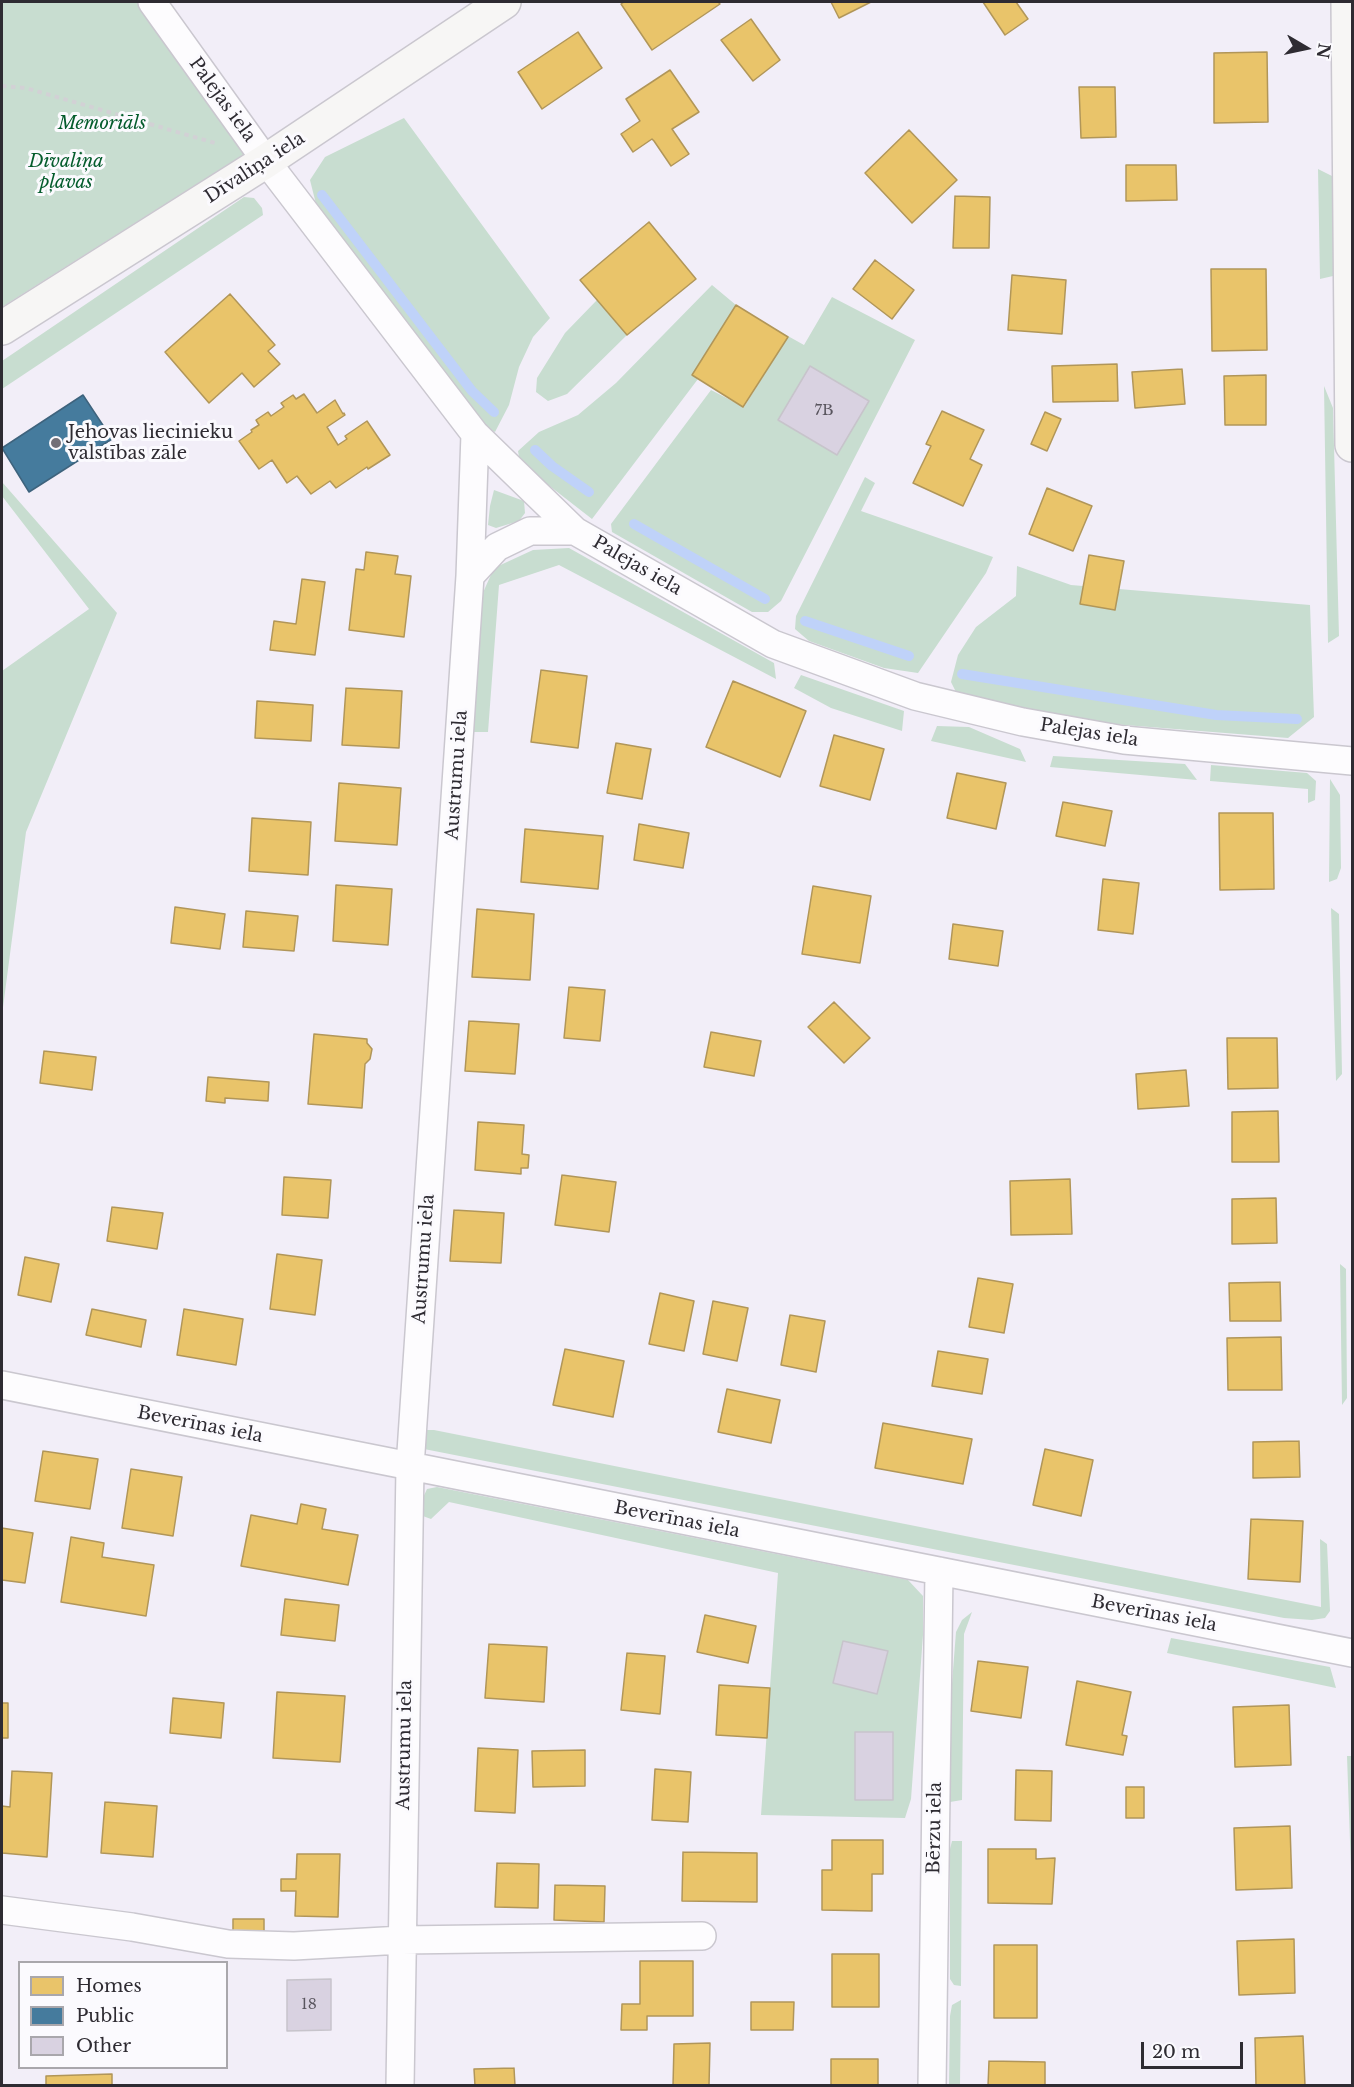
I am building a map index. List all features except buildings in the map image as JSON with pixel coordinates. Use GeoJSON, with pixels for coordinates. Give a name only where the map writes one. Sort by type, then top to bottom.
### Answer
{"type":"FeatureCollection","features":[{"type":"Feature","properties":{"kind":"street","name":"Palejas iela"},"geometry":{"type":"LineString","coordinates":[[152,2],[266,161],[475,435],[575,531],[774,644],[915,696],[1023,722],[1124,740],[1353,761]]}},
{"type":"Feature","properties":{"kind":"street","name":"Dīvaliņa iela"},"geometry":{"type":"LineString","coordinates":[[2,328],[266,161],[504,2]]}},
{"type":"Feature","properties":{"kind":"street"},"geometry":{"type":"LineString","coordinates":[[1348,2],[1353,445]]}},
{"type":"Feature","properties":{"kind":"street","name":"Austrumu iela"},"geometry":{"type":"LineString","coordinates":[[400,2085],[410,1467],[470,576],[475,435]]}},
{"type":"Feature","properties":{"kind":"street"},"geometry":{"type":"LineString","coordinates":[[470,576],[497,547],[530,531],[575,531]]}},
{"type":"Feature","properties":{"kind":"street","name":"Beverīnas iela"},"geometry":{"type":"LineString","coordinates":[[2,1385],[1353,1653]]}},
{"type":"Feature","properties":{"kind":"street","name":"Bērzu iela"},"geometry":{"type":"LineString","coordinates":[[932,2085],[939,1571]]}},
{"type":"Feature","properties":{"kind":"street"},"geometry":{"type":"LineString","coordinates":[[2,1910],[132,1927],[228,1944],[294,1946],[402,1940],[702,1936]]}},
{"type":"Feature","properties":{"kind":"path"},"geometry":{"type":"LineString","coordinates":[[2,86],[26,88],[216,144]]}},
{"type":"Feature","properties":{"kind":"green space","name":"Memoriāls"},"geometry":{"type":"Polygon","coordinates":[[[2,2],[138,2],[246,153],[2,307],[2,2]]]}},
{"type":"Feature","properties":{"kind":"green space"},"geometry":{"type":"Polygon","coordinates":[[[404,118],[550,318],[533,337],[519,367],[509,405],[495,432],[479,423],[317,208],[310,180],[325,157],[404,118]]]}},
{"type":"Feature","properties":{"kind":"green space"},"geometry":{"type":"Polygon","coordinates":[[[1318,169],[1332,176],[1335,254],[1333,276],[1320,279],[1318,169]]]}},
{"type":"Feature","properties":{"kind":"green space"},"geometry":{"type":"Polygon","coordinates":[[[244,197],[254,198],[262,208],[263,215],[2,389],[2,361],[244,197]]]}},
{"type":"Feature","properties":{"kind":"green space"},"geometry":{"type":"Polygon","coordinates":[[[712,285],[736,305],[692,375],[698,379],[592,519],[520,463],[518,451],[539,432],[578,415],[616,383],[712,285]]]}},
{"type":"Feature","properties":{"kind":"green space"},"geometry":{"type":"Polygon","coordinates":[[[832,297],[915,340],[781,601],[768,612],[752,612],[612,532],[611,524],[711,390],[744,407],[787,338],[761,321],[804,345],[832,297]]]}},
{"type":"Feature","properties":{"kind":"green space"},"geometry":{"type":"Polygon","coordinates":[[[597,300],[627,335],[567,394],[548,401],[536,392],[537,378],[565,333],[597,300]]]}},
{"type":"Feature","properties":{"kind":"green space"},"geometry":{"type":"Polygon","coordinates":[[[1324,386],[1333,408],[1339,636],[1328,643],[1324,386]]]}},
{"type":"Feature","properties":{"kind":"green space"},"geometry":{"type":"Polygon","coordinates":[[[865,477],[875,483],[861,511],[993,557],[986,573],[918,673],[884,668],[809,641],[795,629],[796,616],[865,477]]]}},
{"type":"Feature","properties":{"kind":"green space"},"geometry":{"type":"Polygon","coordinates":[[[2,482],[117,613],[26,832],[2,1015],[2,671],[89,609],[2,496],[2,482]]]}},
{"type":"Feature","properties":{"kind":"green space"},"geometry":{"type":"Polygon","coordinates":[[[494,490],[524,501],[525,513],[519,521],[496,528],[488,525],[494,490]]]}},
{"type":"Feature","properties":{"kind":"green space"},"geometry":{"type":"Polygon","coordinates":[[[569,548],[774,663],[776,679],[559,565],[499,585],[488,732],[472,732],[481,597],[494,568],[533,550],[569,548]]]}},
{"type":"Feature","properties":{"kind":"green space"},"geometry":{"type":"Polygon","coordinates":[[[1017,566],[1071,585],[1310,605],[1314,717],[1288,738],[1087,722],[956,692],[951,682],[958,655],[976,627],[1016,596],[1017,566]]]}},
{"type":"Feature","properties":{"kind":"green space"},"geometry":{"type":"Polygon","coordinates":[[[801,675],[904,711],[902,731],[831,708],[794,688],[801,675]]]}},
{"type":"Feature","properties":{"kind":"green space"},"geometry":{"type":"Polygon","coordinates":[[[937,726],[969,727],[1020,749],[1026,762],[931,741],[937,726]]]}},
{"type":"Feature","properties":{"kind":"green space"},"geometry":{"type":"Polygon","coordinates":[[[1053,756],[1185,764],[1197,780],[1050,767],[1053,756]]]}},
{"type":"Feature","properties":{"kind":"green space"},"geometry":{"type":"Polygon","coordinates":[[[1211,765],[1307,773],[1316,781],[1315,800],[1308,803],[1308,789],[1210,781],[1211,765]]]}},
{"type":"Feature","properties":{"kind":"green space"},"geometry":{"type":"Polygon","coordinates":[[[1330,779],[1340,795],[1341,868],[1337,879],[1329,882],[1330,779]]]}},
{"type":"Feature","properties":{"kind":"green space"},"geometry":{"type":"Polygon","coordinates":[[[1331,908],[1339,914],[1342,1074],[1336,1081],[1331,908]]]}},
{"type":"Feature","properties":{"kind":"green space"},"geometry":{"type":"Polygon","coordinates":[[[1340,1264],[1346,1269],[1347,1398],[1342,1405],[1340,1264]]]}},
{"type":"Feature","properties":{"kind":"green space"},"geometry":{"type":"Polygon","coordinates":[[[426,1430],[1321,1607],[1320,1539],[1327,1544],[1330,1611],[1325,1618],[1312,1620],[1284,1618],[424,1449],[426,1430]]]}},
{"type":"Feature","properties":{"kind":"green space"},"geometry":{"type":"Polygon","coordinates":[[[437,1487],[908,1580],[923,1596],[923,1635],[911,1799],[905,1818],[761,1815],[778,1573],[449,1502],[431,1519],[420,1515],[421,1502],[427,1489],[437,1487]]]}},
{"type":"Feature","properties":{"kind":"green space"},"geometry":{"type":"Polygon","coordinates":[[[972,1612],[964,1634],[962,1800],[950,1802],[951,1696],[956,1632],[962,1620],[972,1612]]]}},
{"type":"Feature","properties":{"kind":"green space"},"geometry":{"type":"Polygon","coordinates":[[[1171,1638],[1330,1667],[1336,1688],[1167,1653],[1171,1638]]]}},
{"type":"Feature","properties":{"kind":"green space"},"geometry":{"type":"Polygon","coordinates":[[[1347,1756],[1352,1756],[1352,1950],[1351,1870],[1347,1756]]]}},
{"type":"Feature","properties":{"kind":"green space"},"geometry":{"type":"Polygon","coordinates":[[[952,1841],[962,1841],[961,1986],[954,1985],[950,1979],[950,1849],[952,1841]]]}},
{"type":"Feature","properties":{"kind":"green space"},"geometry":{"type":"Polygon","coordinates":[[[961,2000],[960,2085],[949,2085],[950,2016],[952,2005],[961,2000]]]}},
{"type":"Feature","properties":{"kind":"waterway"},"geometry":{"type":"LineString","coordinates":[[322,195],[472,391],[494,412]]}},
{"type":"Feature","properties":{"kind":"waterway"},"geometry":{"type":"LineString","coordinates":[[535,450],[552,466],[589,492]]}},
{"type":"Feature","properties":{"kind":"waterway"},"geometry":{"type":"LineString","coordinates":[[634,524],[765,599]]}},
{"type":"Feature","properties":{"kind":"waterway"},"geometry":{"type":"LineString","coordinates":[[805,621],[909,656]]}},
{"type":"Feature","properties":{"kind":"waterway"},"geometry":{"type":"LineString","coordinates":[[962,674],[1216,715],[1297,719]]}},
{"type":"Feature","properties":{"kind":"place","name":"Jehovas liecinieku valstības zāle"},"geometry":{"type":"Point","coordinates":[56,443]}},
{"type":"Feature","properties":{"kind":"park label","name":"Dīvaliņa pļavas"},"geometry":{"type":"Point","coordinates":[66,172]}}]}
